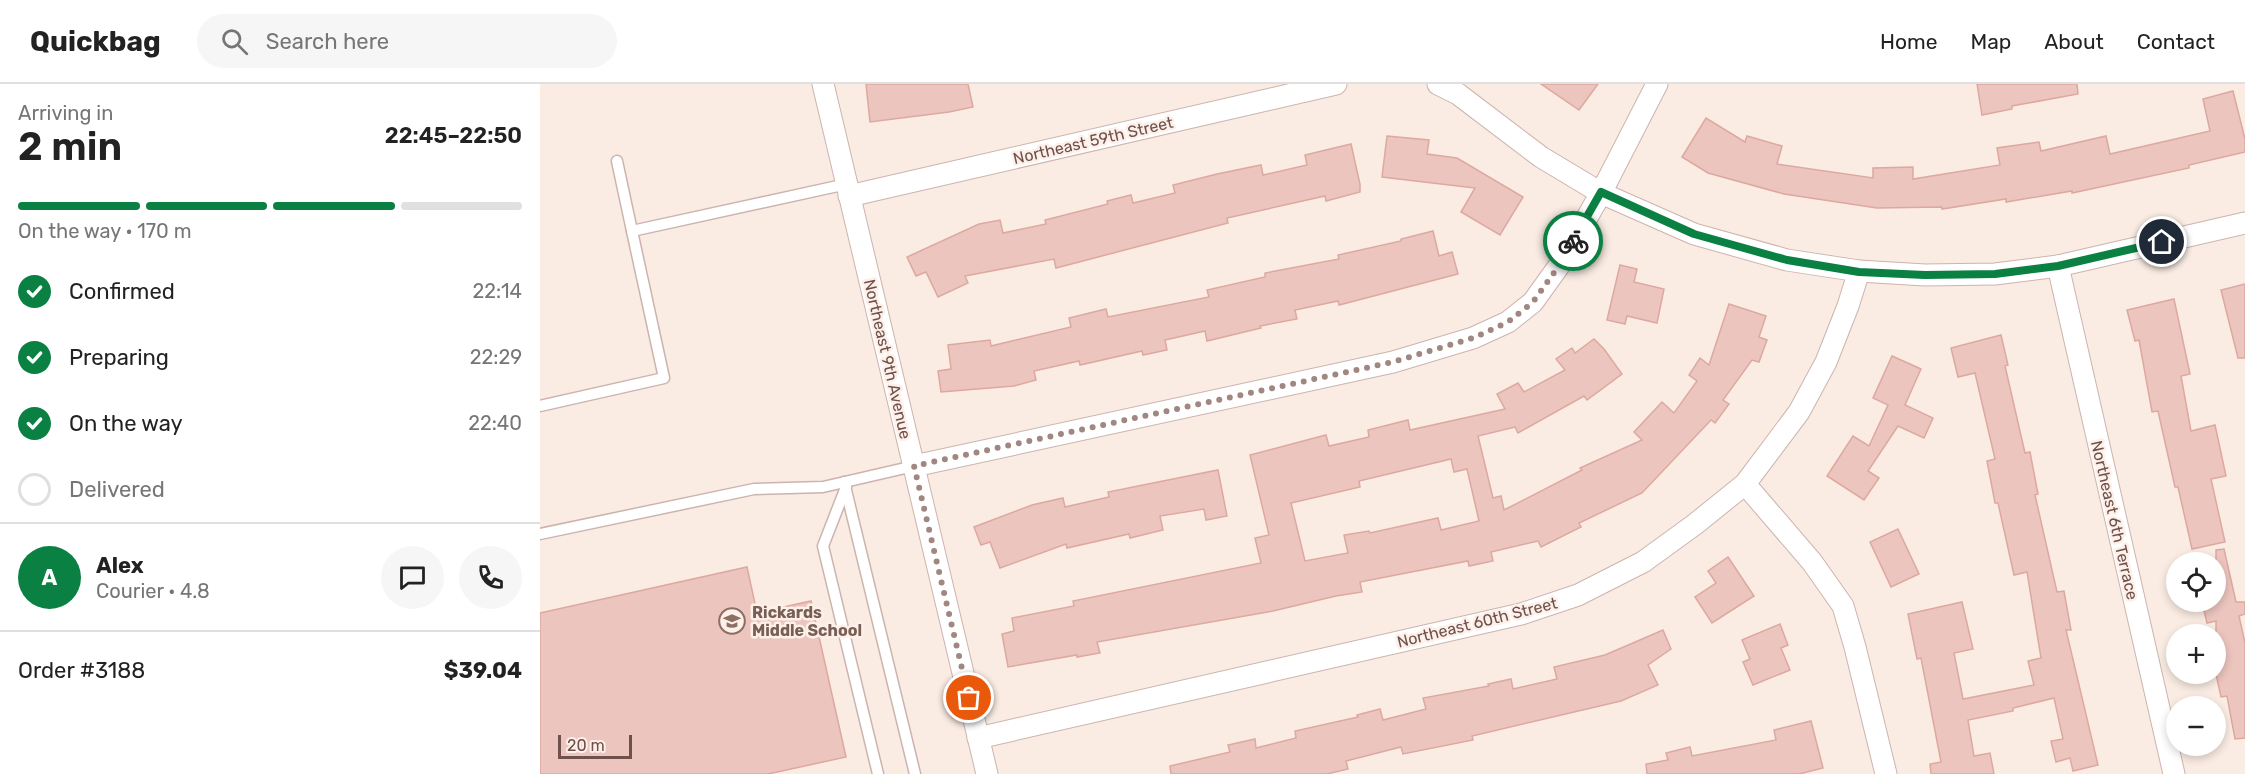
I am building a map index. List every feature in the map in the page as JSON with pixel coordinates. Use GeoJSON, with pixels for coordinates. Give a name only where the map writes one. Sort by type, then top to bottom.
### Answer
{"type":"FeatureCollection","features":[{"type":"Feature","properties":{"kind":"street","name":"Northeast 9th Avenue"},"geometry":{"type":"LineString","coordinates":[[823,84],[987,774]]}},
{"type":"Feature","properties":{"kind":"street","name":"Northeast 59th Street"},"geometry":{"type":"LineString","coordinates":[[848,190],[1336,84]]}},
{"type":"Feature","properties":{"kind":"street"},"geometry":{"type":"LineString","coordinates":[[1438,84],[1458,94],[1540,157],[1601,192],[1694,234],[1787,260],[1859,272],[1925,275],[1995,274],[2058,266],[2245,222]]}},
{"type":"Feature","properties":{"kind":"street"},"geometry":{"type":"LineString","coordinates":[[914,466],[1393,362],[1473,338],[1508,322],[1533,302],[1561,263],[1657,84]]}},
{"type":"Feature","properties":{"kind":"street","name":"Northeast 6th Terrace"},"geometry":{"type":"LineString","coordinates":[[2058,266],[2174,774]]}},
{"type":"Feature","properties":{"kind":"street","name":"Northeast 60th Street"},"geometry":{"type":"LineString","coordinates":[[978,738],[1521,614],[1578,595],[1643,562],[1694,525],[1744,484],[1798,412],[1826,362],[1859,272]]}},
{"type":"Feature","properties":{"kind":"street"},"geometry":{"type":"LineString","coordinates":[[1744,484],[1812,562],[1843,606],[1886,774]]}},
{"type":"Feature","properties":{"kind":"lane"},"geometry":{"type":"LineString","coordinates":[[540,406],[664,378],[617,160]]}},
{"type":"Feature","properties":{"kind":"lane"},"geometry":{"type":"LineString","coordinates":[[632,231],[848,190]]}},
{"type":"Feature","properties":{"kind":"lane"},"geometry":{"type":"LineString","coordinates":[[540,534],[754,489],[845,484],[914,466]]}},
{"type":"Feature","properties":{"kind":"lane"},"geometry":{"type":"LineString","coordinates":[[845,484],[823,546],[878,774]]}},
{"type":"Feature","properties":{"kind":"lane"},"geometry":{"type":"LineString","coordinates":[[845,484],[915,774]]}},
{"type":"Feature","properties":{"kind":"building"},"geometry":{"type":"Polygon","coordinates":[[[866,84],[968,84],[973,107],[870,122],[866,84]]]}},
{"type":"Feature","properties":{"kind":"building"},"geometry":{"type":"Polygon","coordinates":[[[1541,84],[1598,84],[1579,110],[1541,84]]]}},
{"type":"Feature","properties":{"kind":"building"},"geometry":{"type":"Polygon","coordinates":[[[1977,84],[2077,84],[2078,94],[2012,106],[2012,109],[1982,115],[1977,84]]]}},
{"type":"Feature","properties":{"kind":"building"},"geometry":{"type":"Polygon","coordinates":[[[2233,91],[2245,139],[2245,152],[2189,165],[2189,168],[2072,193],[2072,191],[2006,202],[2006,199],[1942,209],[1942,207],[1877,208],[1784,194],[1708,173],[1682,157],[1706,118],[1745,142],[1747,136],[1782,146],[1777,164],[1873,178],[1873,168],[1913,167],[1913,179],[2000,165],[1997,148],[2039,142],[2041,151],[2106,136],[2110,154],[2210,131],[2203,99],[2233,91]]]}},
{"type":"Feature","properties":{"kind":"building"},"geometry":{"type":"Polygon","coordinates":[[[1387,136],[1429,140],[1427,154],[1457,158],[1523,197],[1500,235],[1461,212],[1475,188],[1382,177],[1387,136]]]}},
{"type":"Feature","properties":{"kind":"building"},"geometry":{"type":"Polygon","coordinates":[[[1351,144],[1360,192],[1326,201],[1325,196],[1227,218],[1228,223],[1056,268],[1054,259],[965,276],[968,283],[938,297],[926,272],[916,276],[907,257],[979,224],[1000,220],[1003,233],[1046,224],[1045,220],[1108,204],[1107,201],[1131,195],[1133,203],[1175,193],[1173,185],[1217,174],[1261,165],[1263,175],[1307,165],[1305,155],[1351,144]]]}},
{"type":"Feature","properties":{"kind":"building"},"geometry":{"type":"Polygon","coordinates":[[[1433,231],[1439,256],[1452,252],[1458,274],[1339,305],[1338,301],[1295,310],[1297,319],[1260,326],[1261,328],[1207,341],[1205,331],[1165,340],[1167,350],[1143,355],[1142,351],[1080,365],[1079,361],[1034,371],[1036,380],[1014,386],[941,392],[938,371],[951,369],[948,345],[990,340],[991,346],[1071,327],[1069,318],[1106,309],[1108,317],[1209,297],[1207,290],[1265,277],[1265,273],[1339,259],[1338,255],[1401,241],[1401,239],[1433,231]]]}},
{"type":"Feature","properties":{"kind":"building"},"geometry":{"type":"Polygon","coordinates":[[[1620,265],[1637,269],[1634,282],[1664,289],[1657,323],[1627,316],[1625,324],[1607,320],[1620,265]]]}},
{"type":"Feature","properties":{"kind":"building"},"geometry":{"type":"Polygon","coordinates":[[[2245,284],[2245,358],[2238,358],[2221,290],[2245,284]]]}},
{"type":"Feature","properties":{"kind":"building"},"geometry":{"type":"Polygon","coordinates":[[[2174,299],[2190,374],[2181,376],[2191,431],[2215,425],[2226,476],[2211,479],[2225,542],[2192,549],[2158,411],[2152,412],[2139,340],[2135,341],[2127,310],[2174,299]]]}},
{"type":"Feature","properties":{"kind":"building"},"geometry":{"type":"Polygon","coordinates":[[[1729,304],[1766,316],[1759,337],[1767,340],[1759,362],[1752,360],[1723,400],[1729,404],[1715,423],[1711,420],[1642,493],[1579,523],[1581,527],[1541,547],[1538,541],[1491,552],[1493,561],[1469,566],[1468,561],[1360,582],[1362,592],[1273,611],[1097,642],[1100,653],[1008,667],[1002,634],[1014,631],[1012,618],[1074,606],[1073,601],[1261,563],[1255,538],[1269,535],[1250,455],[1326,435],[1329,446],[1369,437],[1368,430],[1408,420],[1410,430],[1505,409],[1497,394],[1518,383],[1524,392],[1565,370],[1556,359],[1572,348],[1575,353],[1594,339],[1622,374],[1587,400],[1584,396],[1518,433],[1515,427],[1478,436],[1493,498],[1501,496],[1504,510],[1582,470],[1580,468],[1642,440],[1634,432],[1662,402],[1674,413],[1697,381],[1689,375],[1700,358],[1709,365],[1729,304]],[[1451,459],[1359,481],[1360,487],[1291,503],[1305,561],[1348,553],[1344,535],[1369,531],[1370,533],[1438,518],[1441,530],[1479,521],[1467,469],[1454,472],[1451,459]]]}},
{"type":"Feature","properties":{"kind":"building"},"geometry":{"type":"Polygon","coordinates":[[[2001,335],[2008,365],[2005,366],[2025,453],[2030,452],[2038,494],[2035,495],[2057,592],[2064,591],[2071,630],[2066,630],[2098,765],[2073,771],[2070,758],[2056,762],[2051,741],[2063,739],[2054,698],[2013,708],[2013,711],[1968,720],[1974,756],[1990,753],[1994,774],[1931,774],[1930,764],[1941,762],[1921,658],[1917,659],[1908,614],[1962,602],[1973,649],[1954,653],[1963,699],[2034,685],[2028,661],[2041,658],[2027,572],[2014,575],[1998,503],[1995,503],[1987,461],[1995,459],[1975,373],[1958,377],[1951,348],[2001,335]]]}},
{"type":"Feature","properties":{"kind":"building"},"geometry":{"type":"Polygon","coordinates":[[[1892,356],[1921,369],[1905,405],[1933,418],[1924,438],[1898,426],[1868,471],[1879,478],[1864,500],[1827,476],[1853,436],[1869,446],[1888,405],[1873,398],[1892,356]]]}},
{"type":"Feature","properties":{"kind":"building"},"geometry":{"type":"Polygon","coordinates":[[[1218,470],[1227,516],[1206,520],[1204,509],[1160,516],[1163,530],[1130,538],[1129,534],[1067,548],[1066,544],[1000,568],[990,542],[981,545],[974,527],[1032,505],[1063,498],[1065,507],[1109,497],[1108,492],[1218,470]]]}},
{"type":"Feature","properties":{"kind":"building"},"geometry":{"type":"Polygon","coordinates":[[[1898,529],[1919,574],[1891,587],[1870,542],[1898,529]]]}},
{"type":"Feature","properties":{"kind":"building"},"geometry":{"type":"Polygon","coordinates":[[[1728,557],[1754,596],[1712,623],[1695,597],[1716,583],[1708,571],[1728,557]]]}},
{"type":"Feature","properties":{"kind":"building"},"geometry":{"type":"Polygon","coordinates":[[[2226,558],[2236,602],[2245,602],[2245,614],[2239,616],[2245,643],[2245,738],[2235,739],[2227,696],[2221,696],[2218,684],[2226,684],[2226,624],[2216,624],[2216,621],[2207,623],[2204,612],[2226,612],[2226,558]]]}},
{"type":"Feature","properties":{"kind":"building"},"geometry":{"type":"Polygon","coordinates":[[[747,567],[757,613],[811,601],[846,757],[768,774],[540,774],[540,613],[747,567]]]}},
{"type":"Feature","properties":{"kind":"building"},"geometry":{"type":"Polygon","coordinates":[[[1780,624],[1788,645],[1781,648],[1790,670],[1753,685],[1743,662],[1750,659],[1742,640],[1780,624]]]}},
{"type":"Feature","properties":{"kind":"building"},"geometry":{"type":"Polygon","coordinates":[[[1663,630],[1671,649],[1648,665],[1658,685],[1621,701],[1472,736],[1473,740],[1403,754],[1401,747],[1346,761],[1348,769],[1327,774],[1171,774],[1170,766],[1230,752],[1228,745],[1255,739],[1256,748],[1296,738],[1295,731],[1358,717],[1357,715],[1380,709],[1383,720],[1426,709],[1423,698],[1489,686],[1488,684],[1511,679],[1513,689],[1557,679],[1554,667],[1605,655],[1663,630]]]}},
{"type":"Feature","properties":{"kind":"building"},"geometry":{"type":"Polygon","coordinates":[[[1811,721],[1823,768],[1799,774],[1647,774],[1646,764],[1668,760],[1666,753],[1690,747],[1692,756],[1776,740],[1774,730],[1811,721]]]}},
{"type":"Feature","properties":{"kind":"way so far"},"geometry":{"type":"LineString","coordinates":[[969,698],[914,466],[1393,362],[1473,338],[1508,322],[1533,302],[1561,263],[1573,241]]}},
{"type":"Feature","properties":{"kind":"place","name":"Rickards Middle School"},"geometry":{"type":"Point","coordinates":[732,621]}},
{"type":"Feature","properties":{"kind":"route"},"geometry":{"type":"LineString","coordinates":[[1573,241],[1601,192],[1694,234],[1787,260],[1859,272],[1925,275],[1995,274],[2058,266],[2162,242]]}}]}
